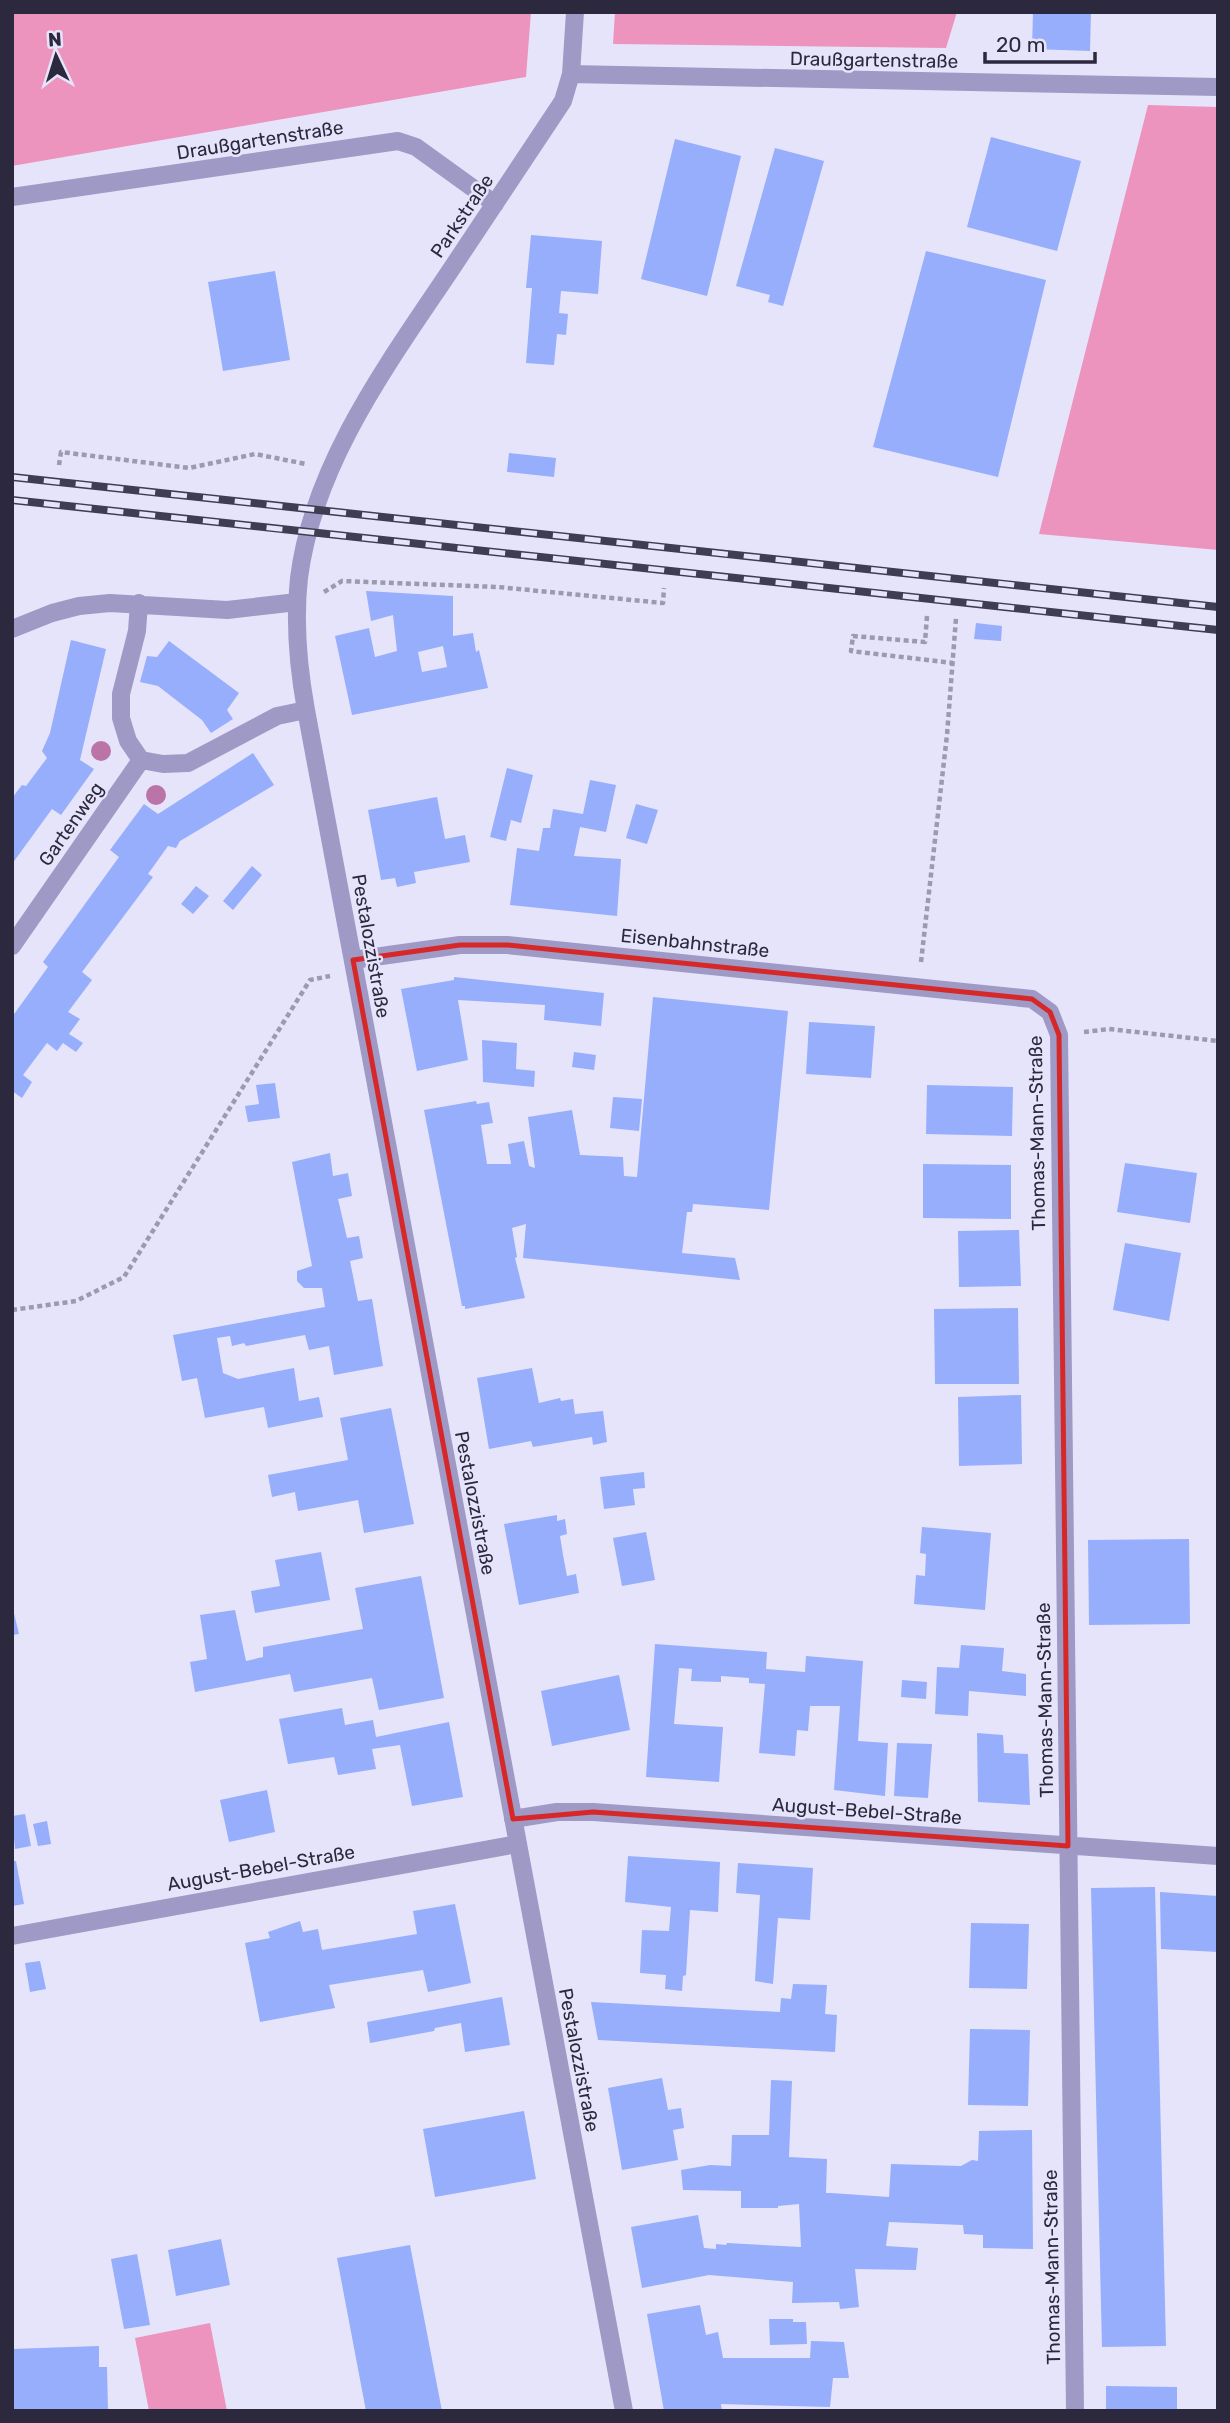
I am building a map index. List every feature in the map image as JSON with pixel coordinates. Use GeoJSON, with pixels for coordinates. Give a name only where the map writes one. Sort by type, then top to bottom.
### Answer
{"type":"FeatureCollection","features":[{"type":"Feature","properties":{"kind":"street","name":"Parkstraße"},"geometry":{"type":"LineString","coordinates":[[349,431],[387,364],[563,101],[571,74],[575,12]]}},
{"type":"Feature","properties":{"kind":"street","name":"Draußgartenstraße"},"geometry":{"type":"LineString","coordinates":[[571,74],[1218,87]]}},
{"type":"Feature","properties":{"kind":"street","name":"Draußgartenstraße"},"geometry":{"type":"LineString","coordinates":[[12,198],[398,141],[416,147],[495,204]]}},
{"type":"Feature","properties":{"kind":"street","name":"Pestalozzistraße"},"geometry":{"type":"LineString","coordinates":[[349,431],[316,510],[306,543],[297,602],[298,664],[624,2411]]}},
{"type":"Feature","properties":{"kind":"street"},"geometry":{"type":"LineString","coordinates":[[12,629],[52,613],[79,606],[110,603],[227,610],[297,602]]}},
{"type":"Feature","properties":{"kind":"street"},"geometry":{"type":"LineString","coordinates":[[139,603],[137,631],[121,694],[121,719],[128,741],[141,760],[163,764],[188,763],[277,716],[306,710]]}},
{"type":"Feature","properties":{"kind":"street","name":"Gartenweg"},"geometry":{"type":"LineString","coordinates":[[12,946],[141,760]]}},
{"type":"Feature","properties":{"kind":"street","name":"Eisenbahnstraße"},"geometry":{"type":"LineString","coordinates":[[354,966],[460,945],[507,945],[1032,999]]}},
{"type":"Feature","properties":{"kind":"street","name":"Thomas-Mann-Straße"},"geometry":{"type":"LineString","coordinates":[[1032,999],[1050,1012],[1059,1035],[1075,2411]]}},
{"type":"Feature","properties":{"kind":"street","name":"August-Bebel-Straße"},"geometry":{"type":"LineString","coordinates":[[513,1819],[557,1812],[593,1812],[1218,1856]]}},
{"type":"Feature","properties":{"kind":"street","name":"August-Bebel-Straße"},"geometry":{"type":"LineString","coordinates":[[12,1936],[517,1844]]}},
{"type":"Feature","properties":{"kind":"path"},"geometry":{"type":"LineString","coordinates":[[59,466],[61,452],[189,468],[254,454],[332,469]]}},
{"type":"Feature","properties":{"kind":"path"},"geometry":{"type":"LineString","coordinates":[[297,602],[329,590],[342,580],[498,587],[663,603],[664,588]]}},
{"type":"Feature","properties":{"kind":"path"},"geometry":{"type":"LineString","coordinates":[[928,616],[925,642],[853,636],[851,651],[953,663]]}},
{"type":"Feature","properties":{"kind":"path"},"geometry":{"type":"LineString","coordinates":[[918,988],[947,735],[956,618]]}},
{"type":"Feature","properties":{"kind":"path"},"geometry":{"type":"LineString","coordinates":[[12,1310],[76,1301],[124,1277],[310,980],[354,966]]}},
{"type":"Feature","properties":{"kind":"path"},"geometry":{"type":"LineString","coordinates":[[1059,1035],[1109,1028],[1218,1041]]}},
{"type":"Feature","properties":{"kind":"highlighted area"},"geometry":{"type":"Polygon","coordinates":[[[460,945],[507,945],[1032,999],[1050,1012],[1059,1035],[1068,1846],[593,1812],[513,1819],[353,960],[460,945]]]}},
{"type":"Feature","properties":{"kind":"shaded area"},"geometry":{"type":"Polygon","coordinates":[[[12,12],[531,12],[526,77],[12,166],[12,12]]]}},
{"type":"Feature","properties":{"kind":"shaded area"},"geometry":{"type":"Polygon","coordinates":[[[615,12],[957,12],[946,48],[613,44],[615,12]]]}},
{"type":"Feature","properties":{"kind":"shaded area"},"geometry":{"type":"Polygon","coordinates":[[[1148,105],[1218,107],[1218,550],[1039,534],[1148,105]]]}},
{"type":"Feature","properties":{"kind":"shaded area"},"geometry":{"type":"Polygon","coordinates":[[[210,2323],[227,2411],[149,2411],[135,2338],[210,2323]]]}},
{"type":"Feature","properties":{"kind":"building"},"geometry":{"type":"Polygon","coordinates":[[[1033,12],[1091,12],[1090,51],[1032,49],[1033,12]]]}},
{"type":"Feature","properties":{"kind":"building"},"geometry":{"type":"Polygon","coordinates":[[[991,137],[1081,161],[1057,251],[967,227],[991,137]]]}},
{"type":"Feature","properties":{"kind":"building"},"geometry":{"type":"Polygon","coordinates":[[[675,139],[741,156],[707,296],[641,279],[675,139]]]}},
{"type":"Feature","properties":{"kind":"building"},"geometry":{"type":"Polygon","coordinates":[[[775,148],[824,161],[783,306],[768,302],[770,295],[736,286],[775,148]]]}},
{"type":"Feature","properties":{"kind":"building"},"geometry":{"type":"Polygon","coordinates":[[[531,235],[602,241],[598,294],[561,291],[559,313],[568,314],[566,335],[557,334],[554,365],[526,363],[532,288],[526,288],[531,235]]]}},
{"type":"Feature","properties":{"kind":"building"},"geometry":{"type":"Polygon","coordinates":[[[926,251],[1046,280],[998,477],[873,447],[926,251]]]}},
{"type":"Feature","properties":{"kind":"building"},"geometry":{"type":"Polygon","coordinates":[[[275,271],[290,360],[223,371],[208,282],[275,271]]]}},
{"type":"Feature","properties":{"kind":"building"},"geometry":{"type":"Polygon","coordinates":[[[509,453],[556,458],[554,477],[507,472],[509,453]]]}},
{"type":"Feature","properties":{"kind":"building"},"geometry":{"type":"Polygon","coordinates":[[[366,591],[453,596],[453,636],[473,633],[476,652],[479,650],[488,688],[352,715],[335,636],[369,628],[375,657],[397,651],[393,615],[371,621],[366,591]],[[443,646],[418,652],[422,672],[447,667],[443,646]]]}},
{"type":"Feature","properties":{"kind":"building"},"geometry":{"type":"Polygon","coordinates":[[[976,623],[1002,626],[1001,641],[974,639],[976,623]]]}},
{"type":"Feature","properties":{"kind":"building"},"geometry":{"type":"Polygon","coordinates":[[[71,640],[106,649],[80,760],[94,769],[61,815],[52,809],[12,864],[12,798],[22,785],[26,786],[47,758],[42,751],[50,733],[71,640]]]}},
{"type":"Feature","properties":{"kind":"building"},"geometry":{"type":"Polygon","coordinates":[[[169,641],[239,693],[227,710],[233,719],[211,733],[202,720],[158,686],[140,682],[147,656],[157,657],[169,641]]]}},
{"type":"Feature","properties":{"kind":"building"},"geometry":{"type":"Polygon","coordinates":[[[253,753],[274,785],[180,841],[176,848],[168,846],[148,874],[153,877],[82,972],[92,980],[68,1012],[80,1019],[69,1034],[83,1043],[76,1052],[63,1043],[57,1051],[47,1043],[23,1075],[32,1082],[22,1098],[12,1091],[12,1017],[48,967],[43,962],[119,857],[110,850],[144,804],[158,814],[253,753]]]}},
{"type":"Feature","properties":{"kind":"building"},"geometry":{"type":"Polygon","coordinates":[[[507,768],[533,775],[521,823],[511,820],[506,841],[490,837],[507,768]]]}},
{"type":"Feature","properties":{"kind":"building"},"geometry":{"type":"Polygon","coordinates":[[[590,780],[616,785],[606,832],[580,827],[574,856],[621,859],[617,916],[510,905],[517,848],[539,851],[543,828],[550,828],[553,809],[583,814],[590,780]]]}},
{"type":"Feature","properties":{"kind":"building"},"geometry":{"type":"Polygon","coordinates":[[[437,797],[445,839],[465,835],[470,862],[414,872],[416,883],[397,887],[395,878],[381,880],[368,810],[437,797]]]}},
{"type":"Feature","properties":{"kind":"building"},"geometry":{"type":"Polygon","coordinates":[[[636,804],[658,810],[647,844],[626,838],[636,804]]]}},
{"type":"Feature","properties":{"kind":"building"},"geometry":{"type":"Polygon","coordinates":[[[252,866],[262,875],[233,910],[223,901],[252,866]]]}},
{"type":"Feature","properties":{"kind":"building"},"geometry":{"type":"Polygon","coordinates":[[[196,886],[209,896],[193,914],[181,904],[196,886]]]}},
{"type":"Feature","properties":{"kind":"building"},"geometry":{"type":"Polygon","coordinates":[[[454,977],[604,993],[601,1026],[544,1020],[545,1005],[458,1000],[468,1060],[417,1071],[401,989],[454,980],[454,977]]]}},
{"type":"Feature","properties":{"kind":"building"},"geometry":{"type":"Polygon","coordinates":[[[653,997],[788,1011],[769,1210],[693,1204],[692,1212],[687,1212],[682,1253],[735,1258],[740,1280],[523,1258],[526,1224],[512,1228],[515,1258],[525,1298],[465,1309],[465,1306],[462,1306],[424,1110],[476,1101],[477,1104],[489,1102],[493,1123],[481,1125],[487,1164],[511,1164],[508,1144],[524,1141],[529,1166],[535,1168],[528,1117],[572,1110],[580,1155],[623,1157],[624,1176],[637,1177],[653,997]]]}},
{"type":"Feature","properties":{"kind":"building"},"geometry":{"type":"Polygon","coordinates":[[[809,1022],[875,1026],[871,1078],[806,1074],[809,1022]]]}},
{"type":"Feature","properties":{"kind":"building"},"geometry":{"type":"Polygon","coordinates":[[[482,1040],[517,1043],[516,1069],[535,1071],[534,1087],[483,1082],[482,1040]]]}},
{"type":"Feature","properties":{"kind":"building"},"geometry":{"type":"Polygon","coordinates":[[[574,1052],[596,1055],[594,1070],[572,1067],[574,1052]]]}},
{"type":"Feature","properties":{"kind":"building"},"geometry":{"type":"Polygon","coordinates":[[[275,1083],[280,1118],[248,1122],[245,1106],[259,1104],[256,1085],[275,1083]]]}},
{"type":"Feature","properties":{"kind":"building"},"geometry":{"type":"Polygon","coordinates":[[[927,1085],[1013,1087],[1012,1136],[926,1134],[927,1085]]]}},
{"type":"Feature","properties":{"kind":"building"},"geometry":{"type":"Polygon","coordinates":[[[613,1097],[642,1099],[639,1131],[610,1128],[613,1097]]]}},
{"type":"Feature","properties":{"kind":"building"},"geometry":{"type":"Polygon","coordinates":[[[330,1153],[333,1176],[348,1173],[352,1196],[338,1199],[347,1238],[359,1236],[363,1258],[350,1261],[358,1301],[372,1299],[383,1366],[334,1375],[329,1346],[309,1350],[305,1335],[246,1346],[244,1343],[232,1346],[230,1336],[217,1338],[223,1373],[238,1379],[294,1368],[299,1401],[319,1397],[323,1417],[268,1428],[264,1407],[205,1418],[197,1378],[182,1381],[173,1335],[325,1307],[322,1288],[304,1288],[297,1281],[297,1271],[312,1266],[292,1162],[330,1153]]]}},
{"type":"Feature","properties":{"kind":"building"},"geometry":{"type":"Polygon","coordinates":[[[1125,1163],[1197,1173],[1190,1223],[1117,1212],[1125,1163]]]}},
{"type":"Feature","properties":{"kind":"building"},"geometry":{"type":"Polygon","coordinates":[[[923,1164],[1011,1165],[1011,1219],[923,1218],[923,1164]]]}},
{"type":"Feature","properties":{"kind":"building"},"geometry":{"type":"Polygon","coordinates":[[[1019,1230],[1021,1286],[959,1287],[958,1231],[1019,1230]]]}},
{"type":"Feature","properties":{"kind":"building"},"geometry":{"type":"Polygon","coordinates":[[[1125,1243],[1181,1253],[1169,1321],[1113,1310],[1125,1243]]]}},
{"type":"Feature","properties":{"kind":"building"},"geometry":{"type":"Polygon","coordinates":[[[1018,1308],[1019,1384],[935,1384],[934,1309],[1018,1308]]]}},
{"type":"Feature","properties":{"kind":"building"},"geometry":{"type":"Polygon","coordinates":[[[532,1368],[539,1403],[560,1398],[561,1401],[573,1399],[575,1414],[603,1411],[607,1442],[593,1445],[592,1437],[533,1447],[531,1441],[489,1449],[477,1378],[532,1368]]]}},
{"type":"Feature","properties":{"kind":"building"},"geometry":{"type":"Polygon","coordinates":[[[1021,1395],[1022,1464],[959,1466],[958,1397],[1021,1395]]]}},
{"type":"Feature","properties":{"kind":"building"},"geometry":{"type":"Polygon","coordinates":[[[391,1408],[414,1524],[364,1533],[358,1500],[298,1511],[295,1492],[272,1497],[268,1475],[348,1460],[340,1418],[391,1408]]]}},
{"type":"Feature","properties":{"kind":"building"},"geometry":{"type":"Polygon","coordinates":[[[644,1472],[645,1488],[633,1489],[635,1505],[604,1509],[600,1477],[644,1472]]]}},
{"type":"Feature","properties":{"kind":"building"},"geometry":{"type":"Polygon","coordinates":[[[557,1515],[557,1521],[565,1519],[567,1534],[560,1536],[567,1576],[576,1574],[579,1593],[519,1605],[504,1524],[557,1515]]]}},
{"type":"Feature","properties":{"kind":"building"},"geometry":{"type":"Polygon","coordinates":[[[922,1527],[991,1533],[985,1610],[914,1604],[916,1575],[925,1576],[926,1554],[920,1553],[922,1527]]]}},
{"type":"Feature","properties":{"kind":"building"},"geometry":{"type":"Polygon","coordinates":[[[646,1532],[655,1580],[622,1586],[613,1538],[646,1532]]]}},
{"type":"Feature","properties":{"kind":"building"},"geometry":{"type":"Polygon","coordinates":[[[1189,1539],[1190,1624],[1089,1625],[1088,1540],[1189,1539]]]}},
{"type":"Feature","properties":{"kind":"building"},"geometry":{"type":"Polygon","coordinates":[[[321,1552],[330,1600],[255,1613],[251,1591],[280,1586],[275,1560],[321,1552]]]}},
{"type":"Feature","properties":{"kind":"building"},"geometry":{"type":"Polygon","coordinates":[[[421,1576],[444,1698],[379,1710],[372,1678],[294,1692],[290,1674],[195,1692],[190,1662],[207,1659],[200,1615],[235,1610],[246,1661],[263,1657],[263,1647],[363,1629],[355,1588],[421,1576]]]}},
{"type":"Feature","properties":{"kind":"building"},"geometry":{"type":"Polygon","coordinates":[[[12,1605],[19,1634],[12,1635],[12,1605]]]}},
{"type":"Feature","properties":{"kind":"building"},"geometry":{"type":"Polygon","coordinates":[[[655,1644],[767,1652],[766,1669],[805,1672],[806,1656],[863,1661],[858,1741],[888,1743],[885,1796],[834,1790],[840,1706],[810,1706],[808,1731],[797,1730],[795,1756],[759,1753],[765,1684],[749,1683],[749,1678],[721,1676],[721,1682],[691,1681],[692,1669],[679,1668],[674,1724],[723,1727],[719,1782],[646,1777],[655,1644]]]}},
{"type":"Feature","properties":{"kind":"building"},"geometry":{"type":"Polygon","coordinates":[[[961,1645],[1004,1648],[1002,1671],[1026,1674],[1026,1696],[969,1691],[968,1716],[935,1714],[937,1667],[959,1668],[961,1645]]]}},
{"type":"Feature","properties":{"kind":"building"},"geometry":{"type":"Polygon","coordinates":[[[619,1675],[630,1730],[552,1746],[541,1691],[619,1675]]]}},
{"type":"Feature","properties":{"kind":"building"},"geometry":{"type":"Polygon","coordinates":[[[902,1680],[927,1682],[926,1699],[901,1697],[902,1680]]]}},
{"type":"Feature","properties":{"kind":"building"},"geometry":{"type":"Polygon","coordinates":[[[342,1708],[345,1725],[373,1720],[376,1737],[449,1722],[463,1797],[412,1806],[400,1745],[372,1749],[376,1769],[338,1775],[334,1757],[288,1764],[279,1719],[342,1708]]]}},
{"type":"Feature","properties":{"kind":"building"},"geometry":{"type":"Polygon","coordinates":[[[977,1733],[1003,1735],[1004,1753],[1028,1754],[1030,1805],[978,1802],[977,1733]]]}},
{"type":"Feature","properties":{"kind":"building"},"geometry":{"type":"Polygon","coordinates":[[[897,1743],[932,1744],[928,1798],[894,1796],[897,1743]]]}},
{"type":"Feature","properties":{"kind":"building"},"geometry":{"type":"Polygon","coordinates":[[[267,1790],[275,1832],[229,1842],[220,1800],[267,1790]]]}},
{"type":"Feature","properties":{"kind":"building"},"geometry":{"type":"Polygon","coordinates":[[[25,1814],[31,1846],[15,1849],[12,1816],[25,1814]]]}},
{"type":"Feature","properties":{"kind":"building"},"geometry":{"type":"Polygon","coordinates":[[[47,1821],[51,1844],[38,1846],[33,1824],[47,1821]]]}},
{"type":"Feature","properties":{"kind":"building"},"geometry":{"type":"Polygon","coordinates":[[[628,1856],[720,1862],[718,1912],[690,1910],[686,1975],[683,1976],[682,1991],[665,1989],[666,1975],[640,1973],[642,1930],[669,1931],[671,1907],[625,1902],[628,1856]]]}},
{"type":"Feature","properties":{"kind":"building"},"geometry":{"type":"Polygon","coordinates":[[[12,1861],[16,1861],[24,1904],[12,1906],[12,1861]]]}},
{"type":"Feature","properties":{"kind":"building"},"geometry":{"type":"Polygon","coordinates":[[[738,1863],[813,1868],[810,1920],[778,1918],[773,1984],[755,1981],[760,1895],[736,1893],[738,1863]]]}},
{"type":"Feature","properties":{"kind":"building"},"geometry":{"type":"Polygon","coordinates":[[[1155,1887],[1166,2346],[1102,2347],[1091,1888],[1155,1887]]]}},
{"type":"Feature","properties":{"kind":"building"},"geometry":{"type":"Polygon","coordinates":[[[1160,1892],[1218,1896],[1218,1952],[1161,1949],[1160,1892]]]}},
{"type":"Feature","properties":{"kind":"building"},"geometry":{"type":"Polygon","coordinates":[[[455,1904],[471,1983],[428,1992],[423,1970],[329,1985],[335,2008],[260,2022],[245,1943],[270,1938],[268,1932],[300,1921],[303,1932],[318,1929],[322,1950],[417,1934],[413,1911],[455,1904]]]}},
{"type":"Feature","properties":{"kind":"building"},"geometry":{"type":"Polygon","coordinates":[[[971,1923],[1029,1924],[1027,1989],[969,1988],[971,1923]]]}},
{"type":"Feature","properties":{"kind":"building"},"geometry":{"type":"Polygon","coordinates":[[[40,1961],[46,1989],[30,1992],[25,1963],[40,1961]]]}},
{"type":"Feature","properties":{"kind":"building"},"geometry":{"type":"Polygon","coordinates":[[[793,1984],[827,1985],[825,2014],[837,2015],[835,2052],[598,2040],[591,2002],[780,2012],[781,1998],[791,1999],[793,1984]]]}},
{"type":"Feature","properties":{"kind":"building"},"geometry":{"type":"Polygon","coordinates":[[[502,1997],[510,2045],[465,2052],[461,2023],[370,2043],[367,2022],[502,1997]]]}},
{"type":"Feature","properties":{"kind":"building"},"geometry":{"type":"Polygon","coordinates":[[[970,2029],[1030,2030],[1028,2106],[968,2105],[970,2029]]]}},
{"type":"Feature","properties":{"kind":"building"},"geometry":{"type":"Polygon","coordinates":[[[662,2078],[668,2110],[681,2108],[684,2128],[673,2130],[678,2160],[622,2170],[608,2088],[662,2078]]]}},
{"type":"Feature","properties":{"kind":"building"},"geometry":{"type":"Polygon","coordinates":[[[771,2080],[792,2081],[789,2157],[827,2159],[826,2193],[889,2197],[891,2164],[961,2166],[972,2160],[978,2161],[979,2131],[1032,2130],[1033,2249],[983,2248],[983,2235],[964,2234],[963,2225],[889,2222],[886,2246],[918,2248],[916,2270],[855,2269],[859,2307],[840,2309],[839,2302],[792,2303],[793,2282],[709,2275],[642,2288],[631,2227],[698,2215],[704,2248],[716,2249],[716,2244],[727,2243],[801,2247],[799,2204],[778,2208],[741,2208],[741,2191],[683,2190],[681,2170],[710,2165],[731,2166],[732,2135],[769,2135],[771,2080]]]}},
{"type":"Feature","properties":{"kind":"building"},"geometry":{"type":"Polygon","coordinates":[[[524,2111],[536,2179],[435,2197],[423,2129],[524,2111]]]}},
{"type":"Feature","properties":{"kind":"building"},"geometry":{"type":"Polygon","coordinates":[[[221,2239],[230,2285],[176,2296],[168,2250],[221,2239]]]}},
{"type":"Feature","properties":{"kind":"building"},"geometry":{"type":"Polygon","coordinates":[[[410,2245],[442,2411],[366,2411],[337,2258],[410,2245]]]}},
{"type":"Feature","properties":{"kind":"building"},"geometry":{"type":"Polygon","coordinates":[[[137,2254],[150,2325],[124,2329],[111,2259],[137,2254]]]}},
{"type":"Feature","properties":{"kind":"building"},"geometry":{"type":"Polygon","coordinates":[[[700,2305],[706,2335],[718,2332],[723,2358],[810,2358],[811,2341],[844,2342],[849,2378],[833,2378],[830,2407],[721,2404],[722,2411],[664,2411],[647,2314],[700,2305]]]}},
{"type":"Feature","properties":{"kind":"building"},"geometry":{"type":"Polygon","coordinates":[[[769,2319],[806,2322],[807,2344],[770,2345],[769,2319]]]}},
{"type":"Feature","properties":{"kind":"building"},"geometry":{"type":"Polygon","coordinates":[[[99,2346],[99,2367],[107,2367],[108,2411],[12,2411],[12,2349],[99,2346]]]}},
{"type":"Feature","properties":{"kind":"building"},"geometry":{"type":"Polygon","coordinates":[[[1106,2386],[1177,2387],[1177,2411],[1106,2411],[1106,2386]]]}},
{"type":"Feature","properties":{"kind":"railway"},"geometry":{"type":"LineString","coordinates":[[12,477],[1218,607]]}},
{"type":"Feature","properties":{"kind":"railway"},"geometry":{"type":"LineString","coordinates":[[12,500],[1218,630]]}}]}
